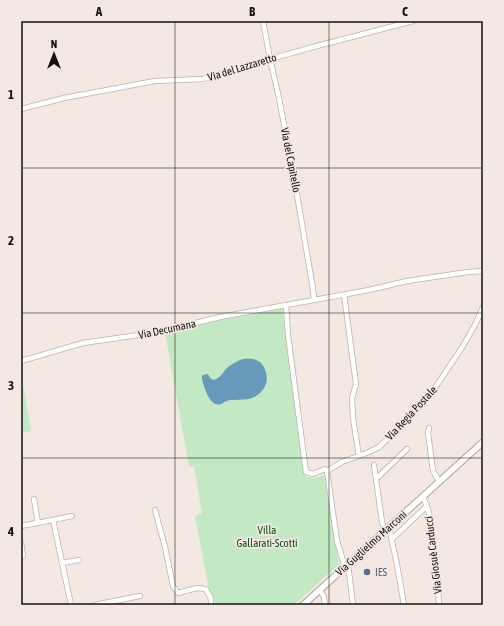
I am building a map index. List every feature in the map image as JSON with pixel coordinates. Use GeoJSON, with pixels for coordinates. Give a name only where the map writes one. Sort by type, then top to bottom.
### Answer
{"type":"FeatureCollection","features":[{"type":"Feature","properties":{"kind":"street","name":"Via del Capitello"},"geometry":{"type":"LineString","coordinates":[[263,21],[296,188],[314,300]]}},
{"type":"Feature","properties":{"kind":"street","name":"Via del Lazzaretto"},"geometry":{"type":"LineString","coordinates":[[21,109],[64,98],[155,81],[203,79],[334,41],[414,21]]}},
{"type":"Feature","properties":{"kind":"street","name":"Via Decumana"},"geometry":{"type":"LineString","coordinates":[[21,361],[83,343],[159,332],[220,317],[344,295],[407,281],[483,271]]}},
{"type":"Feature","properties":{"kind":"street"},"geometry":{"type":"LineString","coordinates":[[344,295],[356,384],[352,399],[353,418],[359,456]]}},
{"type":"Feature","properties":{"kind":"street","name":"Via Regia Postale"},"geometry":{"type":"LineString","coordinates":[[286,305],[288,336],[306,472],[313,474],[325,469],[327,471],[342,462],[370,452],[379,447],[395,432],[430,396],[463,346],[483,307]]}},
{"type":"Feature","properties":{"kind":"street"},"geometry":{"type":"LineString","coordinates":[[429,428],[428,433],[432,471],[439,481]]}},
{"type":"Feature","properties":{"kind":"street","name":"Via Guglielmo Marconi"},"geometry":{"type":"LineString","coordinates":[[303,605],[483,442]]}},
{"type":"Feature","properties":{"kind":"street"},"geometry":{"type":"LineString","coordinates":[[376,479],[407,449]]}},
{"type":"Feature","properties":{"kind":"street"},"geometry":{"type":"LineString","coordinates":[[374,465],[382,522],[392,539],[404,605]]}},
{"type":"Feature","properties":{"kind":"street"},"geometry":{"type":"LineString","coordinates":[[327,471],[337,541],[347,566],[353,605]]}},
{"type":"Feature","properties":{"kind":"street","name":"Via Giosuè Carducci"},"geometry":{"type":"LineString","coordinates":[[423,496],[427,506],[433,543],[439,605]]}},
{"type":"Feature","properties":{"kind":"street"},"geometry":{"type":"LineString","coordinates":[[34,499],[38,523]]}},
{"type":"Feature","properties":{"kind":"street","name":"Via Giosuè Carducci"},"geometry":{"type":"LineString","coordinates":[[392,539],[427,506]]}},
{"type":"Feature","properties":{"kind":"street"},"geometry":{"type":"LineString","coordinates":[[155,510],[165,547],[173,586],[178,593],[197,588],[206,589],[211,599],[211,605]]}},
{"type":"Feature","properties":{"kind":"street"},"geometry":{"type":"LineString","coordinates":[[22,526],[72,516]]}},
{"type":"Feature","properties":{"kind":"street"},"geometry":{"type":"LineString","coordinates":[[53,520],[70,605]]}},
{"type":"Feature","properties":{"kind":"street"},"geometry":{"type":"LineString","coordinates":[[21,543],[23,556]]}},
{"type":"Feature","properties":{"kind":"street"},"geometry":{"type":"LineString","coordinates":[[62,563],[79,560]]}},
{"type":"Feature","properties":{"kind":"street"},"geometry":{"type":"LineString","coordinates":[[320,590],[324,597],[325,605]]}},
{"type":"Feature","properties":{"kind":"street"},"geometry":{"type":"LineString","coordinates":[[94,605],[140,596]]}},
{"type":"Feature","properties":{"kind":"green space","name":"Villa Gallarati-Scotti"},"geometry":{"type":"Polygon","coordinates":[[[282,309],[303,467],[306,477],[316,478],[324,475],[339,564],[294,605],[212,605],[195,516],[202,513],[194,467],[189,466],[165,333],[217,321],[282,309]]]}},
{"type":"Feature","properties":{"kind":"green space"},"geometry":{"type":"Polygon","coordinates":[[[21,374],[31,431],[21,433],[21,374]]]}},
{"type":"Feature","properties":{"kind":"water"},"geometry":{"type":"Polygon","coordinates":[[[243,359],[255,359],[261,363],[265,369],[267,380],[263,390],[249,399],[229,400],[221,404],[214,403],[208,396],[202,376],[208,374],[213,380],[217,379],[226,369],[243,359]]]}},
{"type":"Feature","properties":{"kind":"place","name":"IES"},"geometry":{"type":"Point","coordinates":[367,572]}}]}
